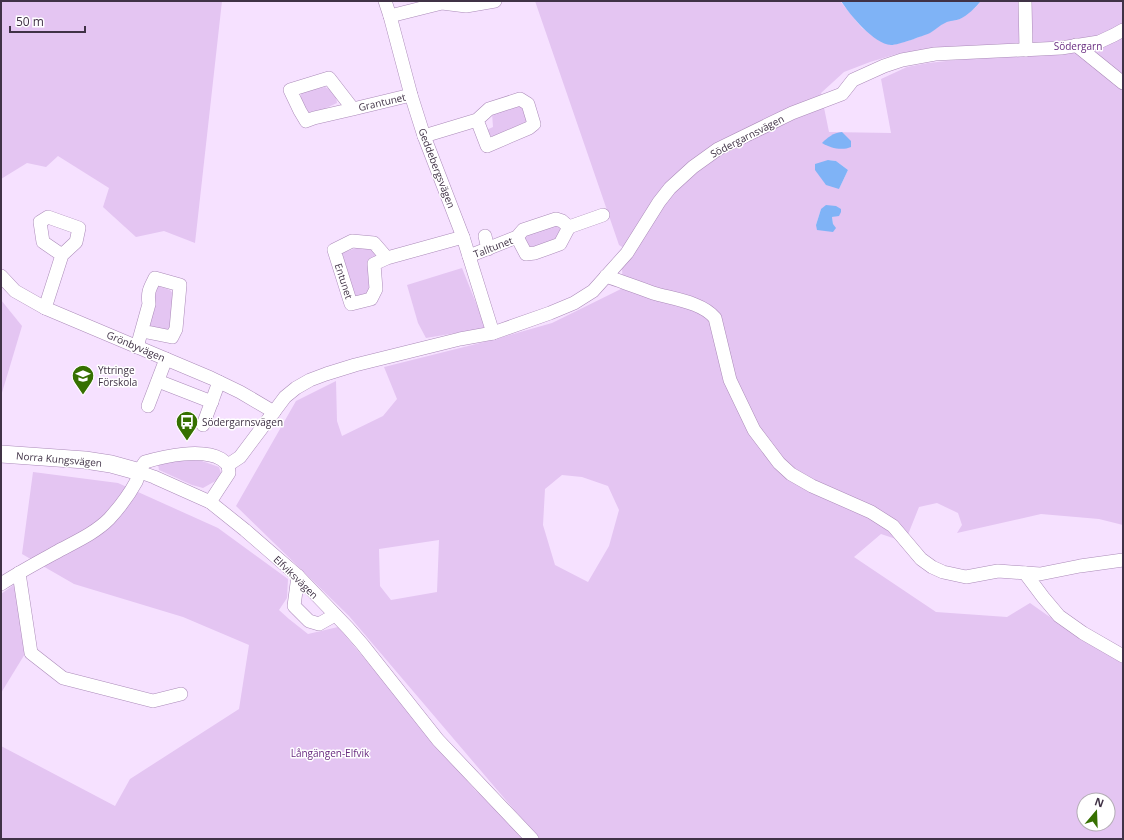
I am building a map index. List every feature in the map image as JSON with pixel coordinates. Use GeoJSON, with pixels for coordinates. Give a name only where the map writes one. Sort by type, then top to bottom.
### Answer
{"type":"FeatureCollection","features":[{"type":"Feature","properties":{"kind":"main road","name":"Norra Kungsvägen"},"geometry":{"type":"LineString","coordinates":[[1,454],[85,460],[111,464],[140,472]]}},
{"type":"Feature","properties":{"kind":"street","name":"Geddebergsvägen"},"geometry":{"type":"LineString","coordinates":[[385,1],[424,136],[463,237],[493,333]]}},
{"type":"Feature","properties":{"kind":"street"},"geometry":{"type":"LineString","coordinates":[[390,16],[443,2],[466,6],[495,1]]}},
{"type":"Feature","properties":{"kind":"street"},"geometry":{"type":"LineString","coordinates":[[1025,1],[1026,50]]}},
{"type":"Feature","properties":{"kind":"street","name":"Södergarnsvägen"},"geometry":{"type":"LineString","coordinates":[[228,465],[240,457],[285,397],[296,388],[310,380],[354,365],[460,339],[493,333],[574,303],[593,290],[627,253],[666,192],[693,166],[718,149],[792,114],[842,94],[853,80],[884,66],[902,60],[935,54],[1061,48],[1099,42],[1114,36],[1123,30]]}},
{"type":"Feature","properties":{"kind":"street"},"geometry":{"type":"LineString","coordinates":[[1076,45],[1123,83]]}},
{"type":"Feature","properties":{"kind":"street","name":"Grantunet"},"geometry":{"type":"LineString","coordinates":[[353,109],[411,95]]}},
{"type":"Feature","properties":{"kind":"street"},"geometry":{"type":"LineString","coordinates":[[424,136],[478,120]]}},
{"type":"Feature","properties":{"kind":"street"},"geometry":{"type":"LineString","coordinates":[[569,227],[603,215]]}},
{"type":"Feature","properties":{"kind":"street","name":"Talltunet"},"geometry":{"type":"LineString","coordinates":[[469,256],[517,238],[522,230],[556,219],[562,221],[569,227],[560,244],[535,253],[526,254],[517,238]]}},
{"type":"Feature","properties":{"kind":"street"},"geometry":{"type":"LineString","coordinates":[[484,236],[488,249]]}},
{"type":"Feature","properties":{"kind":"street","name":"Entunet"},"geometry":{"type":"LineString","coordinates":[[387,258],[374,243],[352,241],[334,250],[351,304],[371,299],[376,289],[374,264],[387,258],[463,237]]}},
{"type":"Feature","properties":{"kind":"street"},"geometry":{"type":"LineString","coordinates":[[45,308],[62,255]]}},
{"type":"Feature","properties":{"kind":"street","name":"Grönbyvägen"},"geometry":{"type":"LineString","coordinates":[[1,276],[15,291],[45,308],[219,382],[240,392],[274,412]]}},
{"type":"Feature","properties":{"kind":"street"},"geometry":{"type":"LineString","coordinates":[[606,276],[655,293],[700,306],[710,312],[715,318],[733,387],[754,430],[779,463],[791,474],[812,486],[872,512],[893,526],[921,559],[932,567],[943,572],[966,576],[998,571],[1040,574],[1080,566],[1123,560]]}},
{"type":"Feature","properties":{"kind":"street"},"geometry":{"type":"LineString","coordinates":[[137,347],[149,304],[149,291],[155,278],[180,285],[176,329],[172,337],[142,331]]}},
{"type":"Feature","properties":{"kind":"street"},"geometry":{"type":"LineString","coordinates":[[148,406],[166,359]]}},
{"type":"Feature","properties":{"kind":"street"},"geometry":{"type":"LineString","coordinates":[[158,381],[212,402]]}},
{"type":"Feature","properties":{"kind":"street"},"geometry":{"type":"LineString","coordinates":[[203,425],[219,382]]}},
{"type":"Feature","properties":{"kind":"street"},"geometry":{"type":"LineString","coordinates":[[1,584],[94,532],[120,506],[130,491],[145,462],[175,455],[189,454],[205,455],[220,459],[228,465],[228,473],[210,502]]}},
{"type":"Feature","properties":{"kind":"street","name":"Elfviksvägen"},"geometry":{"type":"LineString","coordinates":[[140,472],[210,502],[298,576],[362,644],[438,740],[532,839]]}},
{"type":"Feature","properties":{"kind":"street"},"geometry":{"type":"LineString","coordinates":[[19,573],[31,653],[63,678],[153,701],[181,694]]}},
{"type":"Feature","properties":{"kind":"street"},"geometry":{"type":"LineString","coordinates":[[1025,573],[1059,616],[1083,633],[1123,656]]}},
{"type":"Feature","properties":{"kind":"street"},"geometry":{"type":"LineString","coordinates":[[298,576],[294,606],[309,621],[319,624],[335,615]]}},
{"type":"Feature","properties":{"kind":"green space"},"geometry":{"type":"Polygon","coordinates":[[[1,1],[222,1],[195,243],[164,231],[136,237],[103,207],[109,188],[58,156],[46,167],[27,163],[1,179],[1,1]]]}},
{"type":"Feature","properties":{"kind":"green space","name":"Södergarn"},"geometry":{"type":"Polygon","coordinates":[[[535,1],[840,1],[862,28],[891,45],[911,40],[931,32],[945,22],[960,19],[976,7],[981,1],[1020,1],[1033,38],[1029,1],[1123,1],[1123,525],[1099,519],[1041,514],[957,533],[962,525],[958,513],[937,503],[919,507],[905,542],[881,534],[854,557],[936,612],[1007,617],[1030,603],[1047,615],[1123,660],[1123,839],[539,839],[349,616],[236,506],[296,401],[336,381],[337,421],[342,436],[383,416],[397,399],[384,367],[492,340],[552,323],[623,288],[622,268],[633,254],[619,245],[535,1]],[[1013,44],[936,48],[897,54],[844,72],[821,93],[829,132],[891,133],[881,79],[907,67],[928,63],[1002,55],[1013,44]],[[828,160],[839,189],[848,170],[836,161],[828,160]],[[821,209],[816,225],[833,224],[832,217],[839,215],[821,209]],[[562,475],[545,489],[543,525],[555,565],[588,582],[609,546],[619,510],[608,486],[582,477],[562,475]],[[439,540],[379,549],[380,586],[391,600],[437,592],[439,540]]]}},
{"type":"Feature","properties":{"kind":"green space"},"geometry":{"type":"Polygon","coordinates":[[[325,87],[334,93],[337,103],[320,111],[308,112],[301,101],[301,92],[325,87]]]}},
{"type":"Feature","properties":{"kind":"green space"},"geometry":{"type":"Polygon","coordinates":[[[523,102],[527,121],[493,137],[484,131],[493,127],[492,113],[523,102]]]}},
{"type":"Feature","properties":{"kind":"green space"},"geometry":{"type":"Polygon","coordinates":[[[558,224],[560,227],[560,237],[528,249],[524,236],[558,224]]]}},
{"type":"Feature","properties":{"kind":"green space"},"geometry":{"type":"Polygon","coordinates":[[[368,245],[379,253],[372,292],[356,298],[353,294],[341,260],[342,253],[368,245]]]}},
{"type":"Feature","properties":{"kind":"green space"},"geometry":{"type":"Polygon","coordinates":[[[462,268],[486,328],[426,338],[418,323],[407,285],[462,268]]]}},
{"type":"Feature","properties":{"kind":"green space"},"geometry":{"type":"Polygon","coordinates":[[[158,286],[170,290],[173,294],[170,333],[148,330],[155,308],[152,301],[158,286]]]}},
{"type":"Feature","properties":{"kind":"green space"},"geometry":{"type":"Polygon","coordinates":[[[1,300],[22,326],[1,396],[1,300]]]}},
{"type":"Feature","properties":{"kind":"green space"},"geometry":{"type":"Polygon","coordinates":[[[181,460],[202,461],[219,467],[221,473],[219,479],[203,488],[192,485],[159,470],[158,464],[181,460]]]}},
{"type":"Feature","properties":{"kind":"green space","name":"Långängen-Elfvik"},"geometry":{"type":"Polygon","coordinates":[[[33,472],[118,483],[218,528],[288,579],[287,598],[279,610],[308,634],[338,627],[475,790],[497,808],[524,839],[1,839],[1,746],[115,806],[130,779],[239,709],[249,645],[183,617],[74,584],[22,554],[33,472]]]}},
{"type":"Feature","properties":{"kind":"green space"},"geometry":{"type":"Polygon","coordinates":[[[22,579],[31,644],[1,693],[1,594],[22,579]]]}},
{"type":"Feature","properties":{"kind":"water"},"geometry":{"type":"Polygon","coordinates":[[[841,1],[981,1],[963,18],[947,22],[930,33],[905,42],[891,45],[877,40],[863,28],[850,14],[841,1]]]}},
{"type":"Feature","properties":{"kind":"water"},"geometry":{"type":"Polygon","coordinates":[[[842,132],[851,141],[851,147],[844,149],[836,148],[822,143],[836,133],[842,132]]]}},
{"type":"Feature","properties":{"kind":"water"},"geometry":{"type":"Polygon","coordinates":[[[828,160],[836,161],[848,170],[839,189],[826,185],[815,170],[815,164],[828,160]]]}},
{"type":"Feature","properties":{"kind":"water"},"geometry":{"type":"Polygon","coordinates":[[[826,205],[836,206],[841,209],[839,216],[832,217],[833,224],[836,228],[833,232],[817,230],[816,225],[821,209],[826,205]]]}},
{"type":"Feature","properties":{"kind":"place","name":"Yttringe Förskola"},"geometry":{"type":"Point","coordinates":[83,396]}},
{"type":"Feature","properties":{"kind":"place","name":"Södergarnsvägen"},"geometry":{"type":"Point","coordinates":[187,442]}}]}
